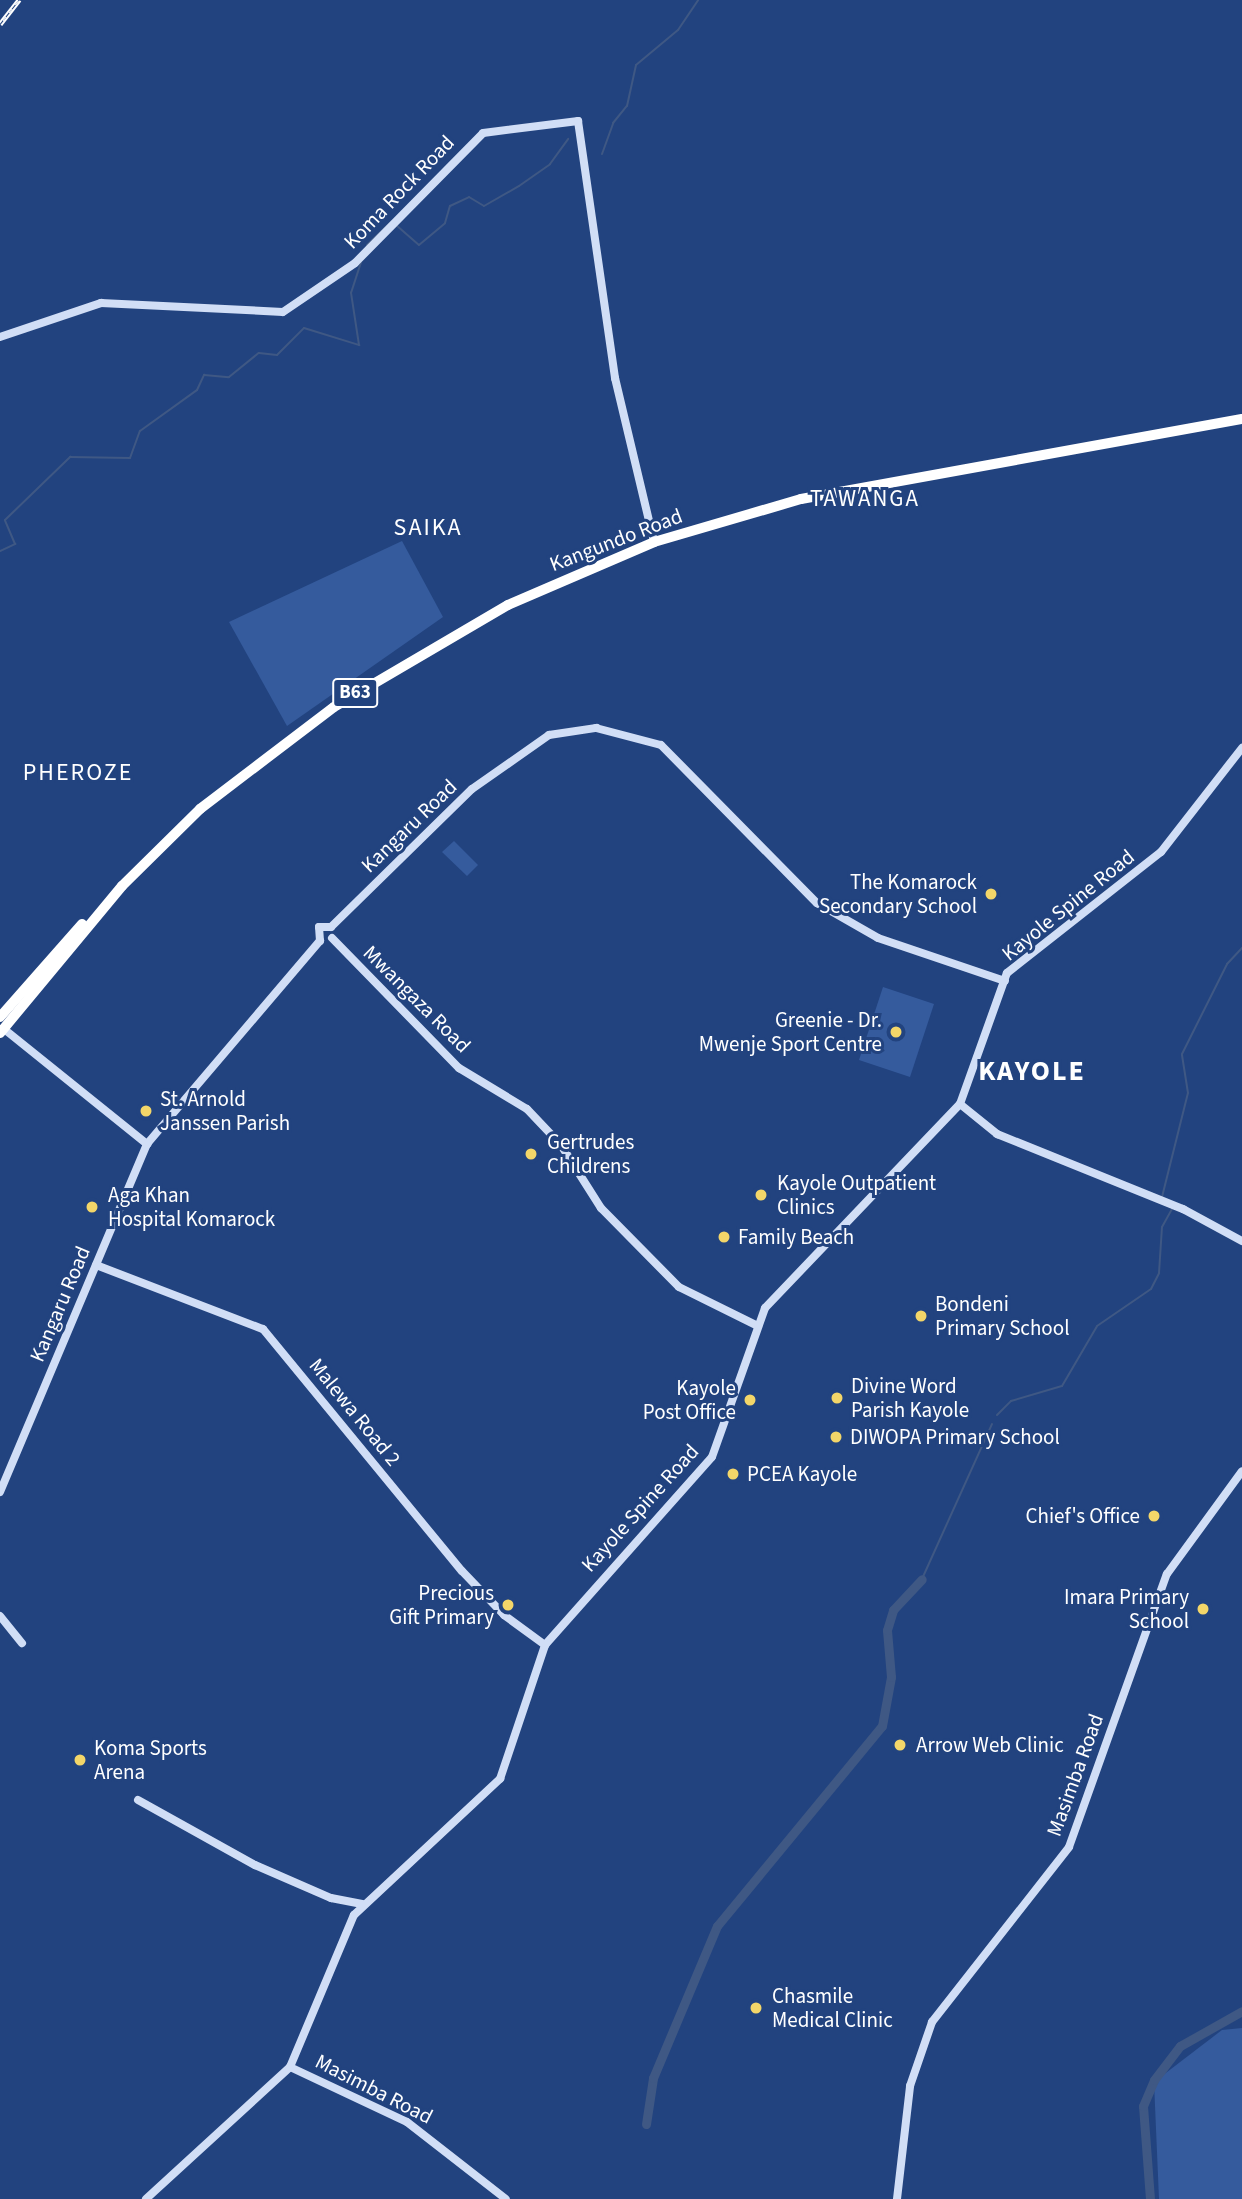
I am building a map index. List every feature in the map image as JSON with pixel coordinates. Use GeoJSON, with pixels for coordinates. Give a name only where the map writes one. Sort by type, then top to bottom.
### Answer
{"type":"FeatureCollection","features":[{"type":"Feature","properties":{"kind":"highway","name":"Kangundo Road"},"geometry":{"type":"LineString","coordinates":[[0,1017],[48,956],[101,910],[200,809],[340,703],[488,616],[654,542],[826,493],[1242,419]]}},
{"type":"Feature","properties":{"kind":"highway","name":"Kangundo Road"},"geometry":{"type":"LineString","coordinates":[[2,1031],[101,910]]}},
{"type":"Feature","properties":{"kind":"main road","name":"Koma Rock Road"},"geometry":{"type":"LineString","coordinates":[[0,337],[101,303],[275,314],[363,255],[484,133],[578,121],[615,378],[654,542]]}},
{"type":"Feature","properties":{"kind":"main road","name":"Kangaru Road"},"geometry":{"type":"LineString","coordinates":[[0,1492],[147,1144],[320,940],[319,928],[331,927],[461,797],[556,733],[596,728],[656,741],[683,763],[727,816],[817,903],[878,938],[1005,981]]}},
{"type":"Feature","properties":{"kind":"main road","name":"Kayole Spine Road"},"geometry":{"type":"LineString","coordinates":[[146,2199],[290,2067],[346,1927],[363,1904],[500,1779],[545,1645],[712,1457],[756,1325],[777,1294],[960,1104],[1005,981],[1014,967],[1161,852],[1242,748]]}},
{"type":"Feature","properties":{"kind":"main road"},"geometry":{"type":"LineString","coordinates":[[320,940],[332,938],[331,927]]}},
{"type":"Feature","properties":{"kind":"main road","name":"Mwangaza Road"},"geometry":{"type":"LineString","coordinates":[[332,938],[459,1068],[527,1109],[561,1145],[601,1208],[679,1287],[756,1325]]}},
{"type":"Feature","properties":{"kind":"main road"},"geometry":{"type":"LineString","coordinates":[[2,1031],[147,1144]]}},
{"type":"Feature","properties":{"kind":"main road"},"geometry":{"type":"LineString","coordinates":[[960,1104],[997,1133],[1183,1209],[1242,1241]]}},
{"type":"Feature","properties":{"kind":"main road","name":"Malewa Road 2"},"geometry":{"type":"LineString","coordinates":[[96,1265],[263,1329],[462,1571],[504,1615],[545,1645]]}},
{"type":"Feature","properties":{"kind":"main road","name":"Masimba Road"},"geometry":{"type":"LineString","coordinates":[[897,2199],[910,2086],[932,2022],[1069,1846],[1167,1574],[1242,1471]]}},
{"type":"Feature","properties":{"kind":"main road"},"geometry":{"type":"LineString","coordinates":[[0,1616],[22,1643]]}},
{"type":"Feature","properties":{"kind":"main road"},"geometry":{"type":"LineString","coordinates":[[138,1800],[255,1865],[331,1898],[363,1904]]}},
{"type":"Feature","properties":{"kind":"main road","name":"Masimba Road"},"geometry":{"type":"LineString","coordinates":[[290,2067],[407,2122],[506,2199]]}},
{"type":"Feature","properties":{"kind":"shaded area"},"geometry":{"type":"Polygon","coordinates":[[[402,541],[443,617],[287,726],[229,622],[402,541]]]}},
{"type":"Feature","properties":{"kind":"shaded area"},"geometry":{"type":"Polygon","coordinates":[[[454,841],[478,865],[467,876],[442,852],[454,841]]]}},
{"type":"Feature","properties":{"kind":"shaded area","name":"Greenie - Dr. Mwenje Sport Centre"},"geometry":{"type":"Polygon","coordinates":[[[883,987],[934,1004],[910,1077],[859,1060],[883,987]]]}},
{"type":"Feature","properties":{"kind":"shaded area"},"geometry":{"type":"Polygon","coordinates":[[[1242,2028],[1242,2199],[1159,2199],[1154,2082],[1222,2030],[1242,2028]]]}},
{"type":"Feature","properties":{"kind":"waterway"},"geometry":{"type":"LineString","coordinates":[[602,154],[613,123],[627,106],[636,65],[678,30],[698,0]]}},
{"type":"Feature","properties":{"kind":"waterway"},"geometry":{"type":"LineString","coordinates":[[396,225],[419,245],[445,223],[450,206],[469,197],[484,206],[550,164],[568,139]]}},
{"type":"Feature","properties":{"kind":"waterway"},"geometry":{"type":"LineString","coordinates":[[367,245],[392,221]]}},
{"type":"Feature","properties":{"kind":"waterway"},"geometry":{"type":"LineString","coordinates":[[0,551],[15,544],[5,520],[70,457],[130,458],[140,431],[197,390],[204,375],[229,377],[259,353],[277,355],[304,328],[359,345],[351,293],[361,263]]}},
{"type":"Feature","properties":{"kind":"waterway"},"geometry":{"type":"LineString","coordinates":[[1162,1197],[1188,1093],[1182,1054],[1227,964],[1242,948]]}},
{"type":"Feature","properties":{"kind":"waterway"},"geometry":{"type":"LineString","coordinates":[[997,1415],[1011,1401],[1062,1386],[1097,1326],[1151,1289],[1159,1273],[1162,1227],[1173,1207]]}},
{"type":"Feature","properties":{"kind":"waterway"},"geometry":{"type":"LineString","coordinates":[[922,1579],[992,1424]]}},
{"type":"Feature","properties":{"kind":"waterway"},"geometry":{"type":"LineString","coordinates":[[646,2124],[653,2078],[717,1926],[882,1726],[891,1677],[887,1630],[893,1610],[922,1579]]}},
{"type":"Feature","properties":{"kind":"waterway"},"geometry":{"type":"LineString","coordinates":[[1150,2199],[1143,2106],[1154,2080],[1180,2046],[1242,2011]]}},
{"type":"Feature","properties":{"kind":"railway"},"geometry":{"type":"LineString","coordinates":[[0,24],[19,0]]}},
{"type":"Feature","properties":{"kind":"place","name":"The Komarock Secondary School"},"geometry":{"type":"Point","coordinates":[991,894]}},
{"type":"Feature","properties":{"kind":"place","name":"Greenie - Dr. Mwenje Sport Centre"},"geometry":{"type":"Point","coordinates":[896,1032]}},
{"type":"Feature","properties":{"kind":"place","name":"St. Arnold Janssen Parish"},"geometry":{"type":"Point","coordinates":[146,1111]}},
{"type":"Feature","properties":{"kind":"place","name":"Gertrudes Childrens"},"geometry":{"type":"Point","coordinates":[531,1154]}},
{"type":"Feature","properties":{"kind":"place","name":"Kayole Outpatient Clinics"},"geometry":{"type":"Point","coordinates":[761,1195]}},
{"type":"Feature","properties":{"kind":"place","name":"Aga Khan Hospital Komarock"},"geometry":{"type":"Point","coordinates":[92,1207]}},
{"type":"Feature","properties":{"kind":"place","name":"Family Beach"},"geometry":{"type":"Point","coordinates":[724,1237]}},
{"type":"Feature","properties":{"kind":"place","name":"Bondeni Primary School"},"geometry":{"type":"Point","coordinates":[921,1316]}},
{"type":"Feature","properties":{"kind":"place","name":"Divine Word Parish Kayole"},"geometry":{"type":"Point","coordinates":[837,1398]}},
{"type":"Feature","properties":{"kind":"place","name":"Kayole Post Office"},"geometry":{"type":"Point","coordinates":[750,1400]}},
{"type":"Feature","properties":{"kind":"place","name":"DIWOPA Primary School"},"geometry":{"type":"Point","coordinates":[836,1437]}},
{"type":"Feature","properties":{"kind":"place","name":"PCEA Kayole"},"geometry":{"type":"Point","coordinates":[733,1474]}},
{"type":"Feature","properties":{"kind":"place","name":"Chief's Office"},"geometry":{"type":"Point","coordinates":[1154,1516]}},
{"type":"Feature","properties":{"kind":"place","name":"Precious Gift Primary"},"geometry":{"type":"Point","coordinates":[508,1605]}},
{"type":"Feature","properties":{"kind":"place","name":"Imara Primary School"},"geometry":{"type":"Point","coordinates":[1203,1609]}},
{"type":"Feature","properties":{"kind":"place","name":"Arrow Web Clinic"},"geometry":{"type":"Point","coordinates":[900,1745]}},
{"type":"Feature","properties":{"kind":"place","name":"Koma Sports Arena"},"geometry":{"type":"Point","coordinates":[80,1760]}},
{"type":"Feature","properties":{"kind":"place","name":"Chasmile Medical Clinic"},"geometry":{"type":"Point","coordinates":[756,2008]}},
{"type":"Feature","properties":{"kind":"district","name":"TAWANGA"},"geometry":{"type":"Point","coordinates":[865,499]}},
{"type":"Feature","properties":{"kind":"district","name":"SAIKA"},"geometry":{"type":"Point","coordinates":[428,528]}},
{"type":"Feature","properties":{"kind":"district","name":"PHEROZE"},"geometry":{"type":"Point","coordinates":[78,773]}},
{"type":"Feature","properties":{"kind":"district","name":"KAYOLE"},"geometry":{"type":"Point","coordinates":[1032,1071]}}]}
